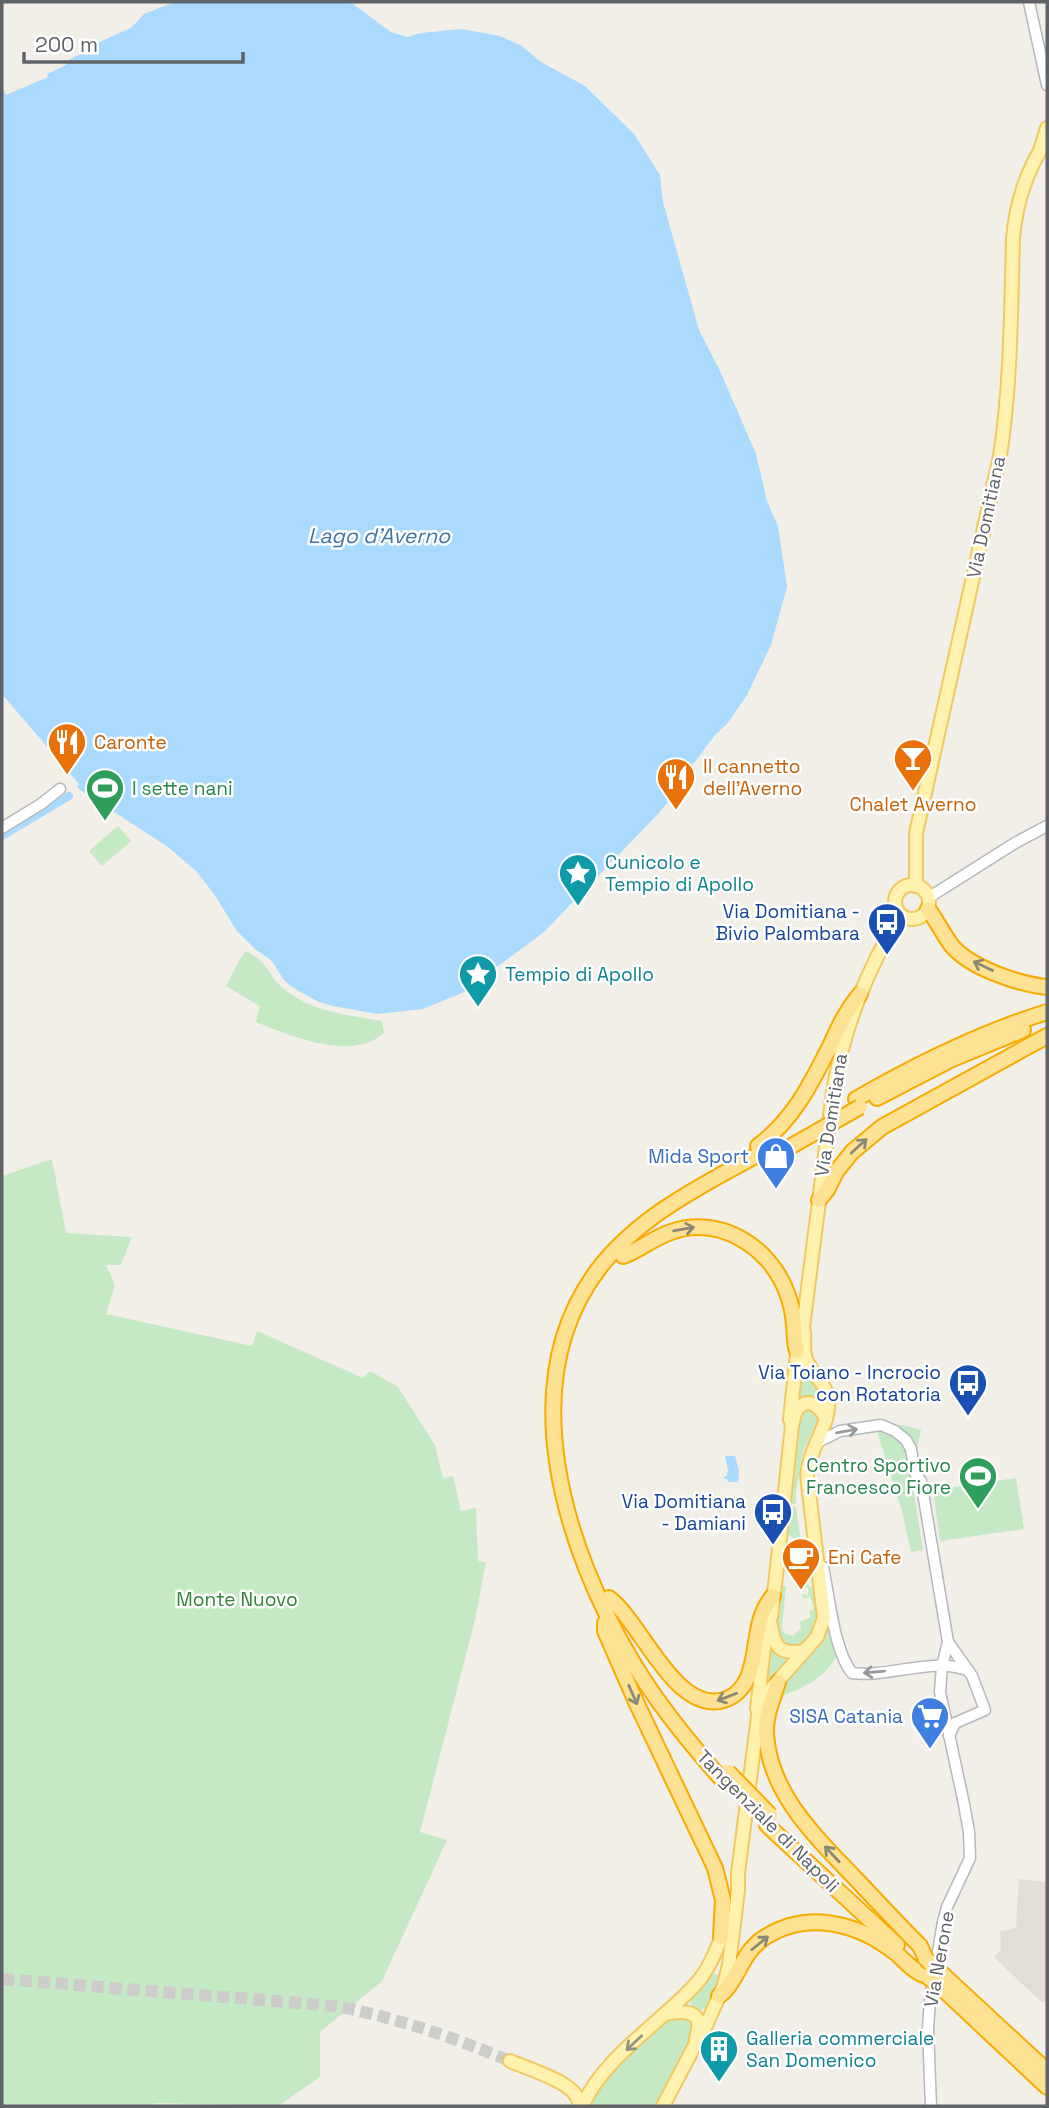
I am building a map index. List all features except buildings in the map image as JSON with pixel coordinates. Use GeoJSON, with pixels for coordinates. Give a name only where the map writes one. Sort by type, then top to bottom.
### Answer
{"type":"FeatureCollection","features":[{"type":"Feature","properties":{"kind":"highway"},"geometry":{"type":"LineString","coordinates":[[928,903],[954,947],[968,959],[1013,979],[1047,987]]}},
{"type":"Feature","properties":{"kind":"highway"},"geometry":{"type":"LineString","coordinates":[[734,1168],[740,1159],[771,1137],[800,1103],[847,1010],[860,994]]}},
{"type":"Feature","properties":{"kind":"highway"},"geometry":{"type":"LineString","coordinates":[[779,1148],[858,1103],[909,1069],[960,1044],[1047,1012]]}},
{"type":"Feature","properties":{"kind":"highway"},"geometry":{"type":"LineString","coordinates":[[858,1103],[950,1060],[1047,1022]]}},
{"type":"Feature","properties":{"kind":"highway"},"geometry":{"type":"LineString","coordinates":[[819,1200],[836,1171],[852,1152],[882,1127],[1047,1036]]}},
{"type":"Feature","properties":{"kind":"highway","name":"Tangenziale di Napoli"},"geometry":{"type":"LineString","coordinates":[[607,1603],[572,1489],[564,1440],[562,1402],[567,1360],[581,1316],[595,1291],[623,1256],[659,1224],[734,1168],[779,1148]]}},
{"type":"Feature","properties":{"kind":"highway","name":"Tangenziale di Napoli"},"geometry":{"type":"LineString","coordinates":[[779,1148],[693,1197],[668,1206],[641,1227],[600,1268],[580,1298],[565,1332],[558,1358],[553,1414],[559,1472],[577,1541],[607,1603],[653,1677],[727,1777],[920,1966],[927,1976],[950,1989],[1047,2071]]}},
{"type":"Feature","properties":{"kind":"highway"},"geometry":{"type":"LineString","coordinates":[[623,1256],[664,1234],[687,1228],[710,1227],[739,1237],[764,1257],[786,1290],[797,1351]]}},
{"type":"Feature","properties":{"kind":"highway"},"geometry":{"type":"LineString","coordinates":[[721,1937],[723,1908],[719,1878],[605,1631],[607,1603],[621,1606],[678,1684],[693,1695],[712,1701],[732,1697],[744,1684],[764,1606],[773,1596]]}},
{"type":"Feature","properties":{"kind":"highway"},"geometry":{"type":"LineString","coordinates":[[778,1682],[769,1707],[766,1733],[774,1769],[786,1796],[803,1822],[920,1946],[926,1959]]}},
{"type":"Feature","properties":{"kind":"highway","name":"Tangenziale di Napoli"},"geometry":{"type":"LineString","coordinates":[[768,1820],[926,1959],[950,1989],[1047,2087]]}},
{"type":"Feature","properties":{"kind":"highway"},"geometry":{"type":"LineString","coordinates":[[721,1990],[727,1991],[744,1958],[758,1942],[774,1931],[804,1922],[826,1922],[858,1931],[888,1948],[920,1974],[927,1976]]}},
{"type":"Feature","properties":{"kind":"main road","name":"Via Domitiana"},"geometry":{"type":"LineString","coordinates":[[915,886],[916,833],[1000,456],[1007,413],[1015,220],[1027,180],[1044,144],[1047,128]]}},
{"type":"Feature","properties":{"kind":"main road"},"geometry":{"type":"LineString","coordinates":[[907,886],[915,886],[924,890],[928,903],[922,916],[914,919],[901,915],[895,903],[897,895],[907,886]]}},
{"type":"Feature","properties":{"kind":"main road","name":"Via Domitiana"},"geometry":{"type":"LineString","coordinates":[[803,1326],[839,1058],[860,994],[901,915]]}},
{"type":"Feature","properties":{"kind":"main road"},"geometry":{"type":"LineString","coordinates":[[792,1426],[790,1419],[797,1351],[803,1326]]}},
{"type":"Feature","properties":{"kind":"main road"},"geometry":{"type":"LineString","coordinates":[[758,1716],[766,1697],[817,1637],[824,1618],[807,1475],[808,1465],[826,1419],[828,1403],[822,1380],[806,1359],[803,1326]]}},
{"type":"Feature","properties":{"kind":"main road"},"geometry":{"type":"LineString","coordinates":[[804,1651],[789,1653],[780,1648],[774,1640],[771,1617],[795,1412],[805,1404],[812,1404],[819,1407],[826,1419]]}},
{"type":"Feature","properties":{"kind":"main road"},"geometry":{"type":"LineString","coordinates":[[695,2045],[701,2039],[729,1965],[758,1716],[757,1703],[766,1629],[771,1617]]}},
{"type":"Feature","properties":{"kind":"main road"},"geometry":{"type":"LineString","coordinates":[[510,2061],[568,2086],[582,2102],[604,2072],[696,1984],[708,1967],[721,1937],[738,1873]]}},
{"type":"Feature","properties":{"kind":"main road"},"geometry":{"type":"LineString","coordinates":[[708,1967],[719,1973],[721,1990]]}},
{"type":"Feature","properties":{"kind":"main road"},"geometry":{"type":"LineString","coordinates":[[663,2106],[695,2045],[699,2028],[696,2018],[684,2011],[665,2014]]}},
{"type":"Feature","properties":{"kind":"main road"},"geometry":{"type":"LineString","coordinates":[[568,2086],[583,2086],[604,2072]]}},
{"type":"Feature","properties":{"kind":"street"},"geometry":{"type":"LineString","coordinates":[[1029,2],[1047,78]]}},
{"type":"Feature","properties":{"kind":"street"},"geometry":{"type":"LineString","coordinates":[[2,828],[60,789]]}},
{"type":"Feature","properties":{"kind":"street"},"geometry":{"type":"LineString","coordinates":[[928,903],[1015,843],[1047,826]]}},
{"type":"Feature","properties":{"kind":"street"},"geometry":{"type":"LineString","coordinates":[[816,1444],[840,1431],[881,1425],[906,1440],[911,1449],[915,1473],[921,1481],[947,1642],[940,1681],[949,1738]]}},
{"type":"Feature","properties":{"kind":"street"},"geometry":{"type":"LineString","coordinates":[[815,1543],[823,1567],[839,1642],[852,1672],[942,1666],[969,1671]]}},
{"type":"Feature","properties":{"kind":"street"},"geometry":{"type":"LineString","coordinates":[[947,1642],[969,1671],[985,1710],[959,1721],[951,1728],[949,1738]]}},
{"type":"Feature","properties":{"kind":"street"},"geometry":{"type":"LineString","coordinates":[[940,1681],[950,1672],[969,1671]]}},
{"type":"Feature","properties":{"kind":"street"},"geometry":{"type":"LineString","coordinates":[[944,1713],[950,1721],[959,1721]]}},
{"type":"Feature","properties":{"kind":"street","name":"Via Nerone"},"geometry":{"type":"LineString","coordinates":[[931,2106],[928,2029],[930,1999],[947,1907],[970,1858],[969,1832],[949,1738]]}},
{"type":"Feature","properties":{"kind":"shaded area"},"geometry":{"type":"Polygon","coordinates":[[[1019,1879],[1047,1882],[1047,2003],[1040,2001],[994,1957],[1001,1949],[1000,1931],[1016,1928],[1019,1879]]]}},
{"type":"Feature","properties":{"kind":"green space"},"geometry":{"type":"Polygon","coordinates":[[[118,826],[131,841],[102,866],[89,851],[118,826]]]}},
{"type":"Feature","properties":{"kind":"green space"},"geometry":{"type":"Polygon","coordinates":[[[246,951],[259,960],[279,984],[295,997],[318,1008],[382,1021],[384,1033],[371,1041],[339,1046],[303,1039],[256,1022],[260,1006],[226,986],[246,951]]]}},
{"type":"Feature","properties":{"kind":"green space","name":"Monte Nuovo"},"geometry":{"type":"Polygon","coordinates":[[[52,1159],[66,1233],[132,1237],[121,1265],[106,1265],[115,1285],[106,1314],[252,1346],[257,1331],[363,1378],[370,1371],[398,1387],[435,1445],[443,1478],[453,1476],[461,1511],[476,1508],[478,1561],[486,1562],[475,1620],[420,1832],[447,1840],[382,1981],[320,2032],[320,2077],[278,2106],[154,2103],[154,2106],[2,2106],[2,1176],[52,1159]]]}},
{"type":"Feature","properties":{"kind":"green space"},"geometry":{"type":"Polygon","coordinates":[[[802,1364],[820,1392],[818,1397],[813,1399],[798,1396],[802,1364]]]}},
{"type":"Feature","properties":{"kind":"green space"},"geometry":{"type":"Polygon","coordinates":[[[811,1408],[819,1416],[803,1451],[796,1504],[790,1504],[798,1420],[800,1413],[811,1408]]]}},
{"type":"Feature","properties":{"kind":"green space"},"geometry":{"type":"Polygon","coordinates":[[[903,1425],[921,1430],[916,1453],[907,1434],[895,1426],[903,1425]]]}},
{"type":"Feature","properties":{"kind":"green space"},"geometry":{"type":"Polygon","coordinates":[[[877,1431],[894,1436],[907,1450],[923,1550],[911,1552],[902,1511],[877,1431]]]}},
{"type":"Feature","properties":{"kind":"green space","name":"Centro Sportivo Francesco Fiore"},"geometry":{"type":"Polygon","coordinates":[[[1016,1478],[1024,1529],[940,1541],[933,1490],[1016,1478]]]}},
{"type":"Feature","properties":{"kind":"green space"},"geometry":{"type":"Polygon","coordinates":[[[789,1507],[796,1507],[801,1544],[787,1533],[789,1507]]]}},
{"type":"Feature","properties":{"kind":"green space"},"geometry":{"type":"Polygon","coordinates":[[[805,1583],[817,1597],[814,1600],[815,1603],[818,1602],[817,1617],[810,1637],[792,1649],[782,1643],[776,1627],[781,1585],[786,1586],[782,1628],[784,1633],[793,1636],[801,1628],[800,1622],[811,1617],[809,1611],[814,1609],[810,1596],[804,1599],[801,1594],[808,1595],[805,1583]]]}},
{"type":"Feature","properties":{"kind":"green space"},"geometry":{"type":"Polygon","coordinates":[[[828,1631],[837,1654],[833,1662],[812,1682],[777,1697],[792,1672],[828,1631]]]}},
{"type":"Feature","properties":{"kind":"green space"},"geometry":{"type":"Polygon","coordinates":[[[769,1647],[784,1656],[786,1662],[765,1689],[769,1647]]]}},
{"type":"Feature","properties":{"kind":"green space"},"geometry":{"type":"Polygon","coordinates":[[[712,1973],[718,1975],[719,1981],[708,2007],[698,2011],[693,2009],[690,2000],[712,1973]]]}},
{"type":"Feature","properties":{"kind":"green space"},"geometry":{"type":"Polygon","coordinates":[[[675,2016],[692,2018],[695,2030],[655,2106],[588,2106],[627,2056],[675,2016]]]}},
{"type":"Feature","properties":{"kind":"water","name":"Lago d'Averno"},"geometry":{"type":"Polygon","coordinates":[[[175,2],[350,2],[391,32],[407,37],[462,29],[500,36],[522,46],[541,62],[585,86],[634,134],[660,175],[663,202],[699,330],[756,454],[767,501],[778,526],[787,587],[771,645],[747,695],[727,724],[683,772],[671,798],[657,815],[544,932],[462,993],[423,1009],[377,1014],[319,1002],[292,987],[271,960],[237,931],[196,871],[168,847],[79,789],[79,784],[2,694],[2,87],[6,95],[48,77],[47,74],[66,65],[67,61],[96,46],[95,44],[131,28],[144,14],[175,2]]]}},
{"type":"Feature","properties":{"kind":"water"},"geometry":{"type":"Polygon","coordinates":[[[725,1456],[735,1456],[739,1470],[738,1482],[729,1482],[723,1478],[728,1470],[725,1456]]]}},
{"type":"Feature","properties":{"kind":"waterway"},"geometry":{"type":"LineString","coordinates":[[2,836],[69,796]]}},
{"type":"Feature","properties":{"kind":"tunnel"},"geometry":{"type":"LineString","coordinates":[[2,1979],[336,2006],[425,2029],[510,2061]]}},
{"type":"Feature","properties":{"kind":"place","name":"Caronte"},"geometry":{"type":"Point","coordinates":[67,776]}},
{"type":"Feature","properties":{"kind":"place","name":"Chalet Averno"},"geometry":{"type":"Point","coordinates":[913,792]}},
{"type":"Feature","properties":{"kind":"place","name":"Il cannetto dell'Averno"},"geometry":{"type":"Point","coordinates":[676,811]}},
{"type":"Feature","properties":{"kind":"place","name":"I sette nani"},"geometry":{"type":"Point","coordinates":[105,822]}},
{"type":"Feature","properties":{"kind":"place","name":"Cunicolo e Tempio di Apollo"},"geometry":{"type":"Point","coordinates":[578,907]}},
{"type":"Feature","properties":{"kind":"place","name":"Via Domitiana - Bivio Palombara"},"geometry":{"type":"Point","coordinates":[887,956]}},
{"type":"Feature","properties":{"kind":"place","name":"Tempio di Apollo"},"geometry":{"type":"Point","coordinates":[478,1008]}},
{"type":"Feature","properties":{"kind":"place","name":"Mida Sport"},"geometry":{"type":"Point","coordinates":[776,1190]}},
{"type":"Feature","properties":{"kind":"place","name":"Via Toiano - Incrocio con Rotatoria"},"geometry":{"type":"Point","coordinates":[968,1417]}},
{"type":"Feature","properties":{"kind":"place","name":"Centro Sportivo Francesco Fiore"},"geometry":{"type":"Point","coordinates":[978,1510]}},
{"type":"Feature","properties":{"kind":"place","name":"Via Domitiana - Damiani"},"geometry":{"type":"Point","coordinates":[773,1546]}},
{"type":"Feature","properties":{"kind":"place","name":"Eni Cafe"},"geometry":{"type":"Point","coordinates":[801,1591]}},
{"type":"Feature","properties":{"kind":"place","name":"SISA Catania"},"geometry":{"type":"Point","coordinates":[930,1750]}},
{"type":"Feature","properties":{"kind":"place","name":"Galleria commerciale San Domenico"},"geometry":{"type":"Point","coordinates":[719,2083]}}]}
